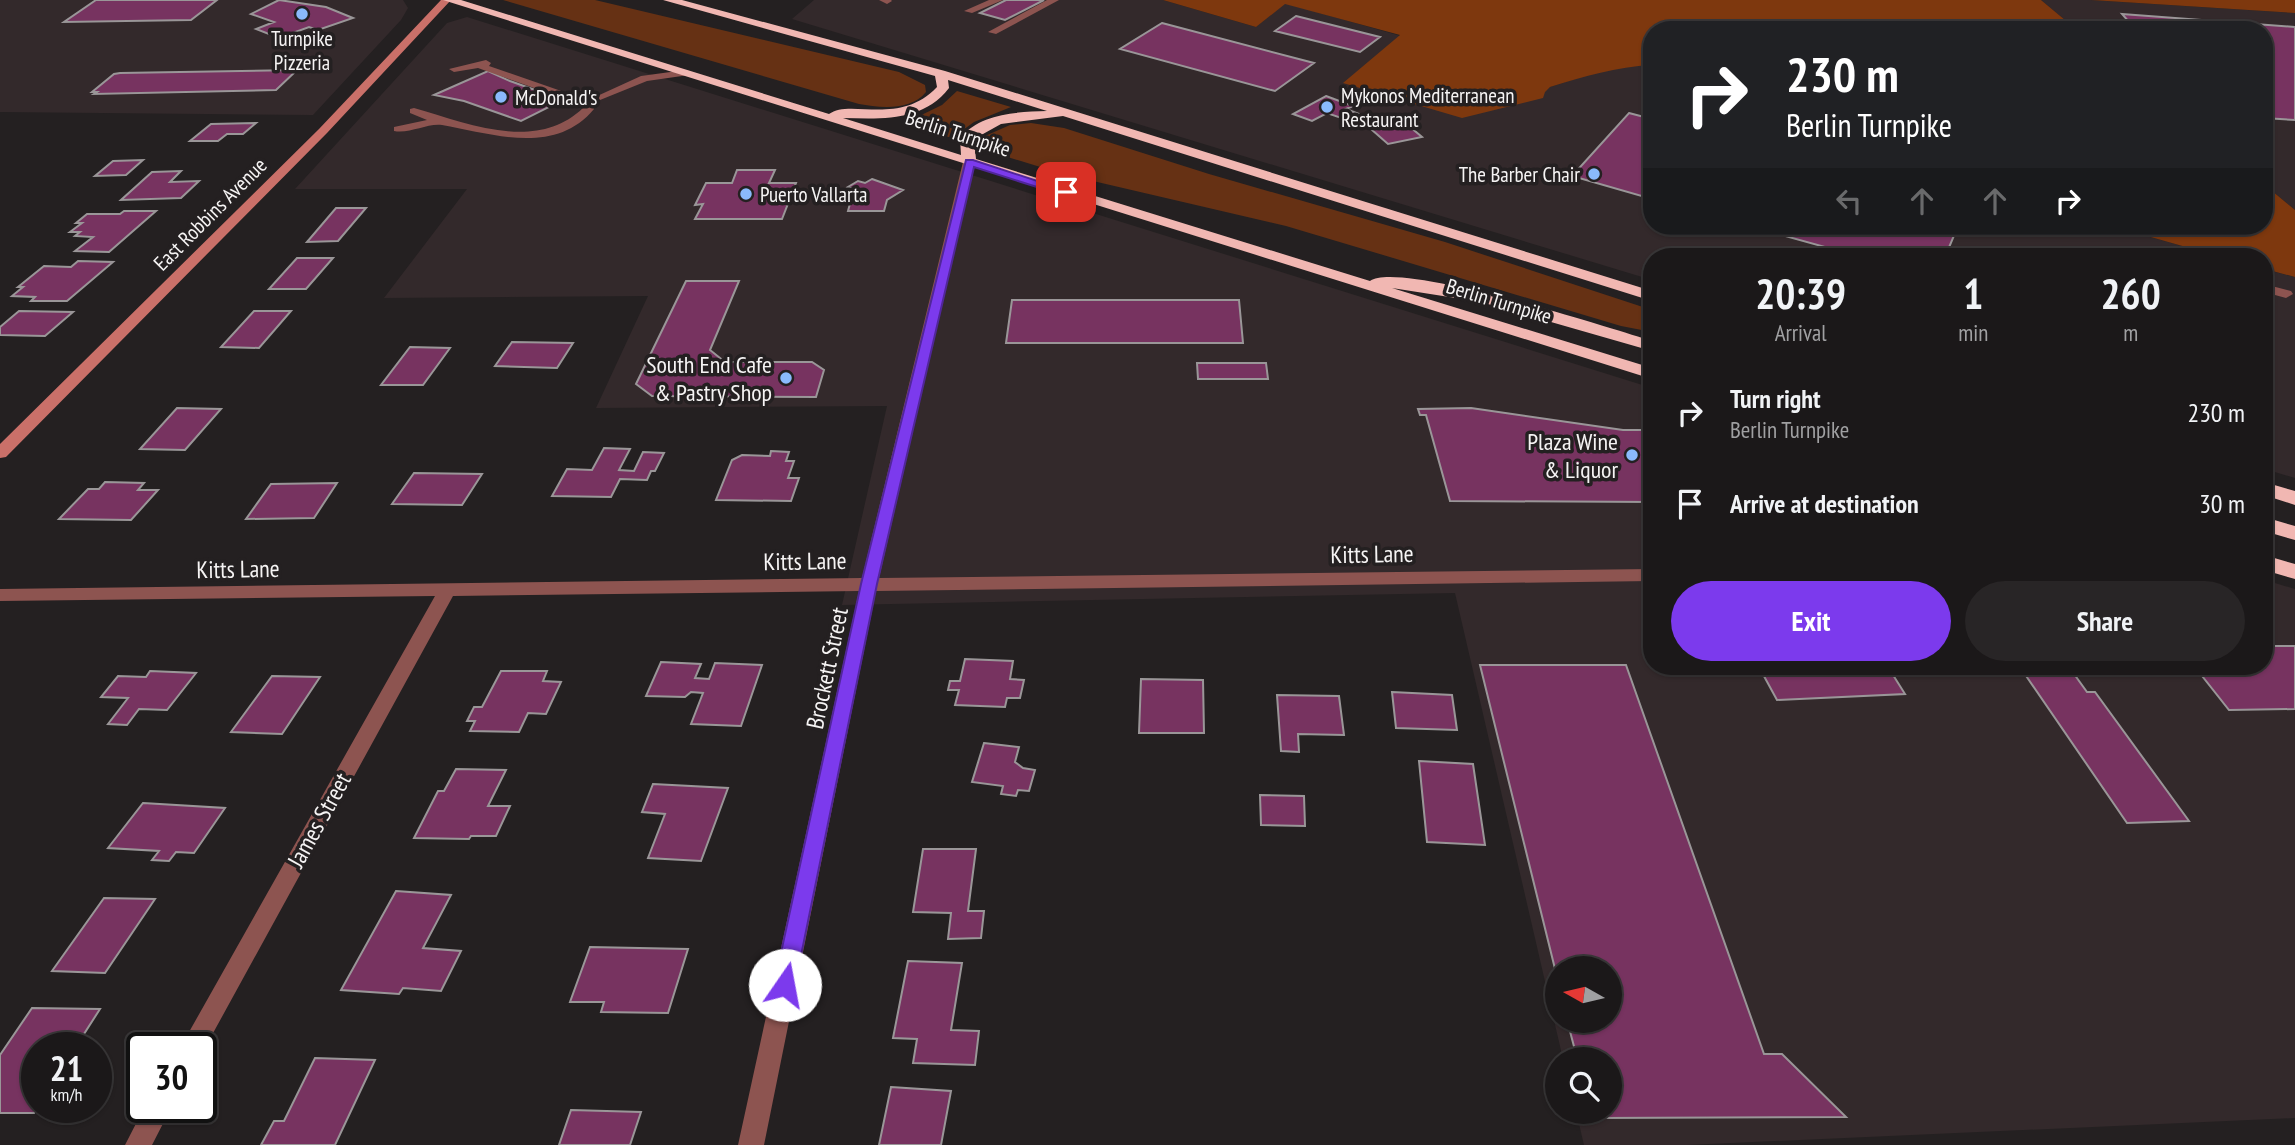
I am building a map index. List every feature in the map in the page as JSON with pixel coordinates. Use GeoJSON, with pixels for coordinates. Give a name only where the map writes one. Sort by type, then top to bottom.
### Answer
{"type":"FeatureCollection","features":[{"type":"Feature","properties":{"kind":"highway","name":"Berlin Turnpike"},"geometry":{"type":"LineString","coordinates":[[447,0],[1643,371]]}},
{"type":"Feature","properties":{"kind":"highway"},"geometry":{"type":"LineString","coordinates":[[668,0],[941,74],[1643,293]]}},
{"type":"Feature","properties":{"kind":"highway"},"geometry":{"type":"LineString","coordinates":[[817,114],[906,112],[925,106],[943,88],[941,74]]}},
{"type":"Feature","properties":{"kind":"highway"},"geometry":{"type":"LineString","coordinates":[[969,162],[967,138],[975,129],[989,122],[1029,116],[1073,115]]}},
{"type":"Feature","properties":{"kind":"highway"},"geometry":{"type":"LineString","coordinates":[[1350,281],[1408,283],[1469,295],[1643,343]]}},
{"type":"Feature","properties":{"kind":"highway"},"geometry":{"type":"LineString","coordinates":[[2273,491],[2295,498]]}},
{"type":"Feature","properties":{"kind":"highway"},"geometry":{"type":"LineString","coordinates":[[2273,527],[2295,533]]}},
{"type":"Feature","properties":{"kind":"highway"},"geometry":{"type":"LineString","coordinates":[[2273,565],[2295,572]]}},
{"type":"Feature","properties":{"kind":"main road","name":"East Robbins Avenue"},"geometry":{"type":"LineString","coordinates":[[0,453],[323,131],[447,0]]}},
{"type":"Feature","properties":{"kind":"street"},"geometry":{"type":"LineString","coordinates":[[969,11],[998,0]]}},
{"type":"Feature","properties":{"kind":"street"},"geometry":{"type":"LineString","coordinates":[[993,32],[1054,0]]}},
{"type":"Feature","properties":{"kind":"street"},"geometry":{"type":"LineString","coordinates":[[454,69],[486,64],[483,68],[568,107]]}},
{"type":"Feature","properties":{"kind":"street"},"geometry":{"type":"LineString","coordinates":[[600,97],[645,78],[685,73]]}},
{"type":"Feature","properties":{"kind":"street"},"geometry":{"type":"LineString","coordinates":[[414,111],[436,122],[518,135],[563,128],[583,117],[589,109],[586,103],[568,107],[541,128],[518,135]]}},
{"type":"Feature","properties":{"kind":"street"},"geometry":{"type":"LineString","coordinates":[[398,130],[436,122]]}},
{"type":"Feature","properties":{"kind":"street","name":"Brockett Street"},"geometry":{"type":"LineString","coordinates":[[751,1145],[869,584],[969,162]]}},
{"type":"Feature","properties":{"kind":"street"},"geometry":{"type":"LineString","coordinates":[[2273,290],[2286,294]]}},
{"type":"Feature","properties":{"kind":"street","name":"Kitts Lane"},"geometry":{"type":"LineString","coordinates":[[0,595],[1643,575]]}},
{"type":"Feature","properties":{"kind":"street","name":"James Street"},"geometry":{"type":"LineString","coordinates":[[201,1032],[447,591]]}},
{"type":"Feature","properties":{"kind":"street"},"geometry":{"type":"LineString","coordinates":[[138,1145],[150,1123]]}},
{"type":"Feature","properties":{"kind":"shaded area"},"geometry":{"type":"Polygon","coordinates":[[[0,0],[403,0],[408,8],[401,20],[313,115],[0,112],[0,0]]]}},
{"type":"Feature","properties":{"kind":"shaded area"},"geometry":{"type":"Polygon","coordinates":[[[503,0],[595,0],[899,72],[925,85],[926,92],[912,102],[895,107],[859,104],[503,0]]]}},
{"type":"Feature","properties":{"kind":"shaded area"},"geometry":{"type":"Polygon","coordinates":[[[814,0],[1163,0],[1256,27],[1285,3],[1401,36],[1344,83],[1545,91],[1593,73],[1643,66],[1643,235],[2144,235],[2189,248],[1643,248],[1643,277],[792,19],[814,0]]]}},
{"type":"Feature","properties":{"kind":"shaded area"},"geometry":{"type":"Polygon","coordinates":[[[1163,0],[2041,0],[2066,21],[1643,21],[1643,66],[1576,79],[1550,87],[1543,98],[1462,118],[1343,83],[1400,35],[1285,4],[1256,27],[1163,0]]]}},
{"type":"Feature","properties":{"kind":"shaded area"},"geometry":{"type":"Polygon","coordinates":[[[2041,0],[2091,0],[2295,13],[2295,210],[2273,192],[2273,21],[2066,21],[2041,0]]]}},
{"type":"Feature","properties":{"kind":"shaded area"},"geometry":{"type":"Polygon","coordinates":[[[2091,0],[2295,0],[2295,13],[2091,0]]]}},
{"type":"Feature","properties":{"kind":"shaded area"},"geometry":{"type":"Polygon","coordinates":[[[467,17],[1643,385],[1643,675],[2273,675],[2273,582],[2295,589],[2295,1118],[1687,1145],[1584,1145],[1579,1124],[1622,1124],[1622,1047],[1560,1047],[1557,1033],[1622,1033],[1622,956],[1545,956],[1545,981],[1455,593],[842,605],[887,406],[596,408],[648,296],[384,298],[467,189],[295,189],[447,23],[467,17]]]}},
{"type":"Feature","properties":{"kind":"shaded area"},"geometry":{"type":"Polygon","coordinates":[[[957,91],[1011,107],[974,122],[952,138],[907,125],[911,120],[942,105],[957,91]]]}},
{"type":"Feature","properties":{"kind":"shaded area"},"geometry":{"type":"Polygon","coordinates":[[[1031,123],[1064,128],[1209,174],[1445,242],[1643,307],[1643,330],[1286,226],[1063,174],[1001,155],[983,146],[985,136],[1010,125],[1031,123]]]}},
{"type":"Feature","properties":{"kind":"shaded area"},"geometry":{"type":"Polygon","coordinates":[[[2273,192],[2295,210],[2295,277],[2273,271],[2273,248],[2189,248],[2144,235],[2273,235],[2273,192]]]}},
{"type":"Feature","properties":{"kind":"shaded area"},"geometry":{"type":"Polygon","coordinates":[[[2273,271],[2295,277],[2295,478],[2273,471],[2273,271]]]}},
{"type":"Feature","properties":{"kind":"building"},"geometry":{"type":"Polygon","coordinates":[[[96,0],[217,0],[191,20],[64,22],[96,0]]]}},
{"type":"Feature","properties":{"kind":"building"},"geometry":{"type":"Polygon","coordinates":[[[279,0],[326,7],[353,18],[318,30],[309,27],[279,38],[256,29],[274,22],[251,14],[279,0]]]}},
{"type":"Feature","properties":{"kind":"building"},"geometry":{"type":"Polygon","coordinates":[[[1006,0],[1044,0],[1005,20],[980,13],[1006,0]]]}},
{"type":"Feature","properties":{"kind":"building"},"geometry":{"type":"Polygon","coordinates":[[[2122,14],[2215,21],[2128,21],[2122,14]]]}},
{"type":"Feature","properties":{"kind":"building"},"geometry":{"type":"Polygon","coordinates":[[[1296,16],[1380,37],[1360,52],[1275,31],[1296,16]]]}},
{"type":"Feature","properties":{"kind":"building"},"geometry":{"type":"Polygon","coordinates":[[[1162,23],[1314,63],[1275,91],[1120,49],[1162,23]]]}},
{"type":"Feature","properties":{"kind":"building"},"geometry":{"type":"Polygon","coordinates":[[[2273,25],[2295,27],[2295,120],[2273,119],[2273,25]]]}},
{"type":"Feature","properties":{"kind":"building"},"geometry":{"type":"Polygon","coordinates":[[[297,70],[276,90],[92,92],[114,74],[120,73],[297,70]]]}},
{"type":"Feature","properties":{"kind":"building","name":"McDonald's"},"geometry":{"type":"Polygon","coordinates":[[[488,71],[563,100],[521,121],[464,101],[434,95],[488,71]]]}},
{"type":"Feature","properties":{"kind":"building","name":"Mykonos Mediterranean Restaurant"},"geometry":{"type":"Polygon","coordinates":[[[1326,96],[1353,106],[1346,109],[1364,116],[1353,122],[1327,113],[1312,121],[1293,114],[1326,96]]]}},
{"type":"Feature","properties":{"kind":"building"},"geometry":{"type":"Polygon","coordinates":[[[1629,113],[1643,117],[1643,196],[1572,176],[1629,113]]]}},
{"type":"Feature","properties":{"kind":"building"},"geometry":{"type":"Polygon","coordinates":[[[1396,115],[1422,137],[1388,144],[1363,122],[1396,115]]]}},
{"type":"Feature","properties":{"kind":"building"},"geometry":{"type":"Polygon","coordinates":[[[256,123],[243,134],[227,134],[218,141],[190,141],[211,124],[256,123]]]}},
{"type":"Feature","properties":{"kind":"building"},"geometry":{"type":"Polygon","coordinates":[[[143,160],[126,175],[95,176],[113,161],[143,160]]]}},
{"type":"Feature","properties":{"kind":"building","name":"Puerto Vallarta"},"geometry":{"type":"Polygon","coordinates":[[[737,170],[775,170],[769,183],[796,183],[782,219],[695,219],[703,204],[695,205],[706,183],[732,183],[737,170]]]}},
{"type":"Feature","properties":{"kind":"building"},"geometry":{"type":"Polygon","coordinates":[[[181,171],[170,182],[199,181],[181,198],[121,200],[152,172],[181,171]]]}},
{"type":"Feature","properties":{"kind":"building"},"geometry":{"type":"Polygon","coordinates":[[[872,179],[903,190],[887,200],[884,211],[848,211],[854,189],[848,187],[858,181],[865,183],[872,179]]]}},
{"type":"Feature","properties":{"kind":"building"},"geometry":{"type":"Polygon","coordinates":[[[336,208],[366,208],[338,241],[307,242],[336,208]]]}},
{"type":"Feature","properties":{"kind":"building"},"geometry":{"type":"Polygon","coordinates":[[[124,211],[156,211],[109,252],[75,251],[93,237],[75,236],[80,232],[70,232],[82,223],[76,223],[87,214],[120,214],[124,211]]]}},
{"type":"Feature","properties":{"kind":"building"},"geometry":{"type":"Polygon","coordinates":[[[1782,235],[1954,235],[1949,248],[1828,248],[1782,235]]]}},
{"type":"Feature","properties":{"kind":"building"},"geometry":{"type":"Polygon","coordinates":[[[297,258],[333,258],[306,289],[269,289],[297,258]]]}},
{"type":"Feature","properties":{"kind":"building"},"geometry":{"type":"Polygon","coordinates":[[[78,261],[113,262],[67,301],[31,301],[35,297],[12,296],[23,287],[18,287],[44,266],[71,267],[78,261]]]}},
{"type":"Feature","properties":{"kind":"building"},"geometry":{"type":"Polygon","coordinates":[[[686,281],[739,281],[710,350],[725,362],[812,362],[824,370],[816,397],[652,396],[636,384],[686,281]]]}},
{"type":"Feature","properties":{"kind":"building"},"geometry":{"type":"Polygon","coordinates":[[[1012,300],[1239,300],[1243,343],[1006,343],[1012,300]]]}},
{"type":"Feature","properties":{"kind":"building"},"geometry":{"type":"Polygon","coordinates":[[[19,311],[73,312],[45,336],[0,335],[0,327],[19,311]]]}},
{"type":"Feature","properties":{"kind":"building"},"geometry":{"type":"Polygon","coordinates":[[[254,311],[291,311],[259,348],[221,347],[254,311]]]}},
{"type":"Feature","properties":{"kind":"building"},"geometry":{"type":"Polygon","coordinates":[[[512,342],[573,343],[557,368],[495,366],[512,342]]]}},
{"type":"Feature","properties":{"kind":"building"},"geometry":{"type":"Polygon","coordinates":[[[410,347],[450,348],[423,385],[381,385],[410,347]]]}},
{"type":"Feature","properties":{"kind":"building"},"geometry":{"type":"Polygon","coordinates":[[[1197,363],[1266,363],[1268,379],[1198,379],[1197,363]]]}},
{"type":"Feature","properties":{"kind":"building"},"geometry":{"type":"Polygon","coordinates":[[[177,408],[221,409],[185,450],[140,449],[177,408]]]}},
{"type":"Feature","properties":{"kind":"building"},"geometry":{"type":"Polygon","coordinates":[[[1471,408],[1623,430],[1643,430],[1643,502],[1450,501],[1426,415],[1420,415],[1418,409],[1471,408]]]}},
{"type":"Feature","properties":{"kind":"building"},"geometry":{"type":"Polygon","coordinates":[[[604,448],[630,449],[619,470],[634,471],[643,452],[664,453],[647,480],[620,479],[611,497],[552,496],[567,469],[592,470],[604,448]]]}},
{"type":"Feature","properties":{"kind":"building"},"geometry":{"type":"Polygon","coordinates":[[[771,451],[789,452],[786,461],[794,461],[788,478],[799,478],[791,501],[716,500],[732,460],[742,455],[770,456],[771,451]]]}},
{"type":"Feature","properties":{"kind":"building"},"geometry":{"type":"Polygon","coordinates":[[[414,473],[482,474],[462,505],[392,504],[414,473]]]}},
{"type":"Feature","properties":{"kind":"building"},"geometry":{"type":"Polygon","coordinates":[[[105,482],[144,483],[138,490],[158,490],[131,520],[59,519],[88,489],[99,489],[105,482]]]}},
{"type":"Feature","properties":{"kind":"building"},"geometry":{"type":"Polygon","coordinates":[[[337,483],[314,518],[246,519],[271,484],[337,483]]]}},
{"type":"Feature","properties":{"kind":"building"},"geometry":{"type":"Polygon","coordinates":[[[2273,646],[2295,646],[2295,709],[2229,710],[2201,675],[2273,675],[2273,646]]]}},
{"type":"Feature","properties":{"kind":"building"},"geometry":{"type":"Polygon","coordinates":[[[965,659],[1013,661],[1010,679],[1024,680],[1020,698],[1007,698],[1005,707],[955,705],[959,690],[948,690],[950,681],[960,681],[965,659]]]}},
{"type":"Feature","properties":{"kind":"building"},"geometry":{"type":"Polygon","coordinates":[[[661,662],[701,664],[695,678],[709,679],[715,663],[762,665],[741,726],[691,724],[703,693],[691,692],[685,697],[646,696],[661,662]]]}},
{"type":"Feature","properties":{"kind":"building"},"geometry":{"type":"Polygon","coordinates":[[[1480,665],[1626,665],[1764,1054],[1782,1054],[1846,1117],[1622,1118],[1622,1047],[1574,1047],[1570,1033],[1622,1033],[1622,956],[1552,956],[1480,665]]]}},
{"type":"Feature","properties":{"kind":"building"},"geometry":{"type":"Polygon","coordinates":[[[150,671],[196,673],[167,710],[139,709],[127,725],[108,724],[128,698],[101,697],[118,676],[146,677],[150,671]]]}},
{"type":"Feature","properties":{"kind":"building"},"geometry":{"type":"Polygon","coordinates":[[[501,671],[547,671],[543,681],[561,682],[546,714],[528,713],[519,732],[470,731],[475,721],[467,721],[474,707],[482,707],[501,671]]]}},
{"type":"Feature","properties":{"kind":"building"},"geometry":{"type":"Polygon","coordinates":[[[1763,675],[1893,675],[1905,694],[1777,700],[1763,675]]]}},
{"type":"Feature","properties":{"kind":"building"},"geometry":{"type":"Polygon","coordinates":[[[2025,675],[2075,675],[2087,692],[2095,692],[2189,821],[2127,823],[2025,675]]]}},
{"type":"Feature","properties":{"kind":"building"},"geometry":{"type":"Polygon","coordinates":[[[272,676],[320,677],[282,734],[231,732],[272,676]]]}},
{"type":"Feature","properties":{"kind":"building"},"geometry":{"type":"Polygon","coordinates":[[[1141,679],[1203,680],[1204,733],[1139,733],[1141,679]]]}},
{"type":"Feature","properties":{"kind":"building"},"geometry":{"type":"Polygon","coordinates":[[[1392,692],[1452,695],[1457,730],[1396,728],[1392,692]]]}},
{"type":"Feature","properties":{"kind":"building"},"geometry":{"type":"Polygon","coordinates":[[[1277,695],[1339,696],[1344,735],[1298,734],[1299,752],[1281,751],[1277,695]]]}},
{"type":"Feature","properties":{"kind":"building"},"geometry":{"type":"Polygon","coordinates":[[[984,743],[1019,747],[1015,762],[1023,768],[1035,770],[1029,791],[1018,790],[1016,796],[1001,794],[1003,786],[972,782],[984,743]]]}},
{"type":"Feature","properties":{"kind":"building"},"geometry":{"type":"Polygon","coordinates":[[[1419,761],[1473,764],[1485,845],[1427,842],[1419,761]]]}},
{"type":"Feature","properties":{"kind":"building"},"geometry":{"type":"Polygon","coordinates":[[[456,769],[506,770],[488,806],[510,806],[496,836],[471,836],[469,839],[414,838],[438,791],[444,791],[456,769]]]}},
{"type":"Feature","properties":{"kind":"building"},"geometry":{"type":"Polygon","coordinates":[[[653,784],[728,788],[701,861],[648,858],[665,814],[642,812],[653,784]]]}},
{"type":"Feature","properties":{"kind":"building"},"geometry":{"type":"Polygon","coordinates":[[[1260,795],[1304,796],[1305,826],[1261,825],[1260,795]]]}},
{"type":"Feature","properties":{"kind":"building"},"geometry":{"type":"Polygon","coordinates":[[[143,803],[225,808],[194,853],[176,852],[169,861],[152,860],[159,851],[108,848],[143,803]]]}},
{"type":"Feature","properties":{"kind":"building"},"geometry":{"type":"Polygon","coordinates":[[[923,849],[976,849],[968,911],[984,911],[981,938],[948,939],[951,913],[913,912],[923,849]]]}},
{"type":"Feature","properties":{"kind":"building"},"geometry":{"type":"Polygon","coordinates":[[[396,891],[451,895],[423,948],[461,951],[441,991],[403,988],[399,994],[341,990],[396,891]]]}},
{"type":"Feature","properties":{"kind":"building"},"geometry":{"type":"Polygon","coordinates":[[[104,898],[155,899],[105,973],[52,971],[104,898]]]}},
{"type":"Feature","properties":{"kind":"building"},"geometry":{"type":"Polygon","coordinates":[[[590,947],[688,949],[668,1013],[601,1012],[604,1002],[570,1002],[590,947]]]}},
{"type":"Feature","properties":{"kind":"building"},"geometry":{"type":"Polygon","coordinates":[[[908,961],[962,963],[951,1030],[979,1031],[975,1065],[913,1063],[917,1039],[893,1038],[908,961]]]}},
{"type":"Feature","properties":{"kind":"building"},"geometry":{"type":"Polygon","coordinates":[[[32,1008],[100,1009],[85,1032],[21,1032],[21,1113],[0,1113],[0,1055],[32,1008]]]}},
{"type":"Feature","properties":{"kind":"building"},"geometry":{"type":"Polygon","coordinates":[[[315,1058],[375,1060],[335,1145],[261,1145],[274,1121],[284,1121],[315,1058]]]}},
{"type":"Feature","properties":{"kind":"building"},"geometry":{"type":"Polygon","coordinates":[[[891,1087],[951,1091],[941,1145],[879,1145],[891,1087]]]}},
{"type":"Feature","properties":{"kind":"building"},"geometry":{"type":"Polygon","coordinates":[[[571,1110],[641,1112],[630,1145],[559,1145],[571,1110]]]}},
{"type":"Feature","properties":{"kind":"place","name":"Turnpike Pizzeria"},"geometry":{"type":"Point","coordinates":[302,14]}},
{"type":"Feature","properties":{"kind":"place","name":"McDonald's"},"geometry":{"type":"Point","coordinates":[501,97]}},
{"type":"Feature","properties":{"kind":"place","name":"Mykonos Mediterranean Restaurant"},"geometry":{"type":"Point","coordinates":[1327,107]}},
{"type":"Feature","properties":{"kind":"place","name":"The Barber Chair"},"geometry":{"type":"Point","coordinates":[1594,174]}},
{"type":"Feature","properties":{"kind":"place","name":"Puerto Vallarta"},"geometry":{"type":"Point","coordinates":[746,194]}},
{"type":"Feature","properties":{"kind":"place","name":"South End Cafe & Pastry Shop"},"geometry":{"type":"Point","coordinates":[786,378]}},
{"type":"Feature","properties":{"kind":"place","name":"Plaza Wine & Liquor"},"geometry":{"type":"Point","coordinates":[1632,455]}},
{"type":"Feature","properties":{"kind":"route"},"geometry":{"type":"LineString","coordinates":[[785,985],[869,584],[969,162],[1066,192]]}}]}
